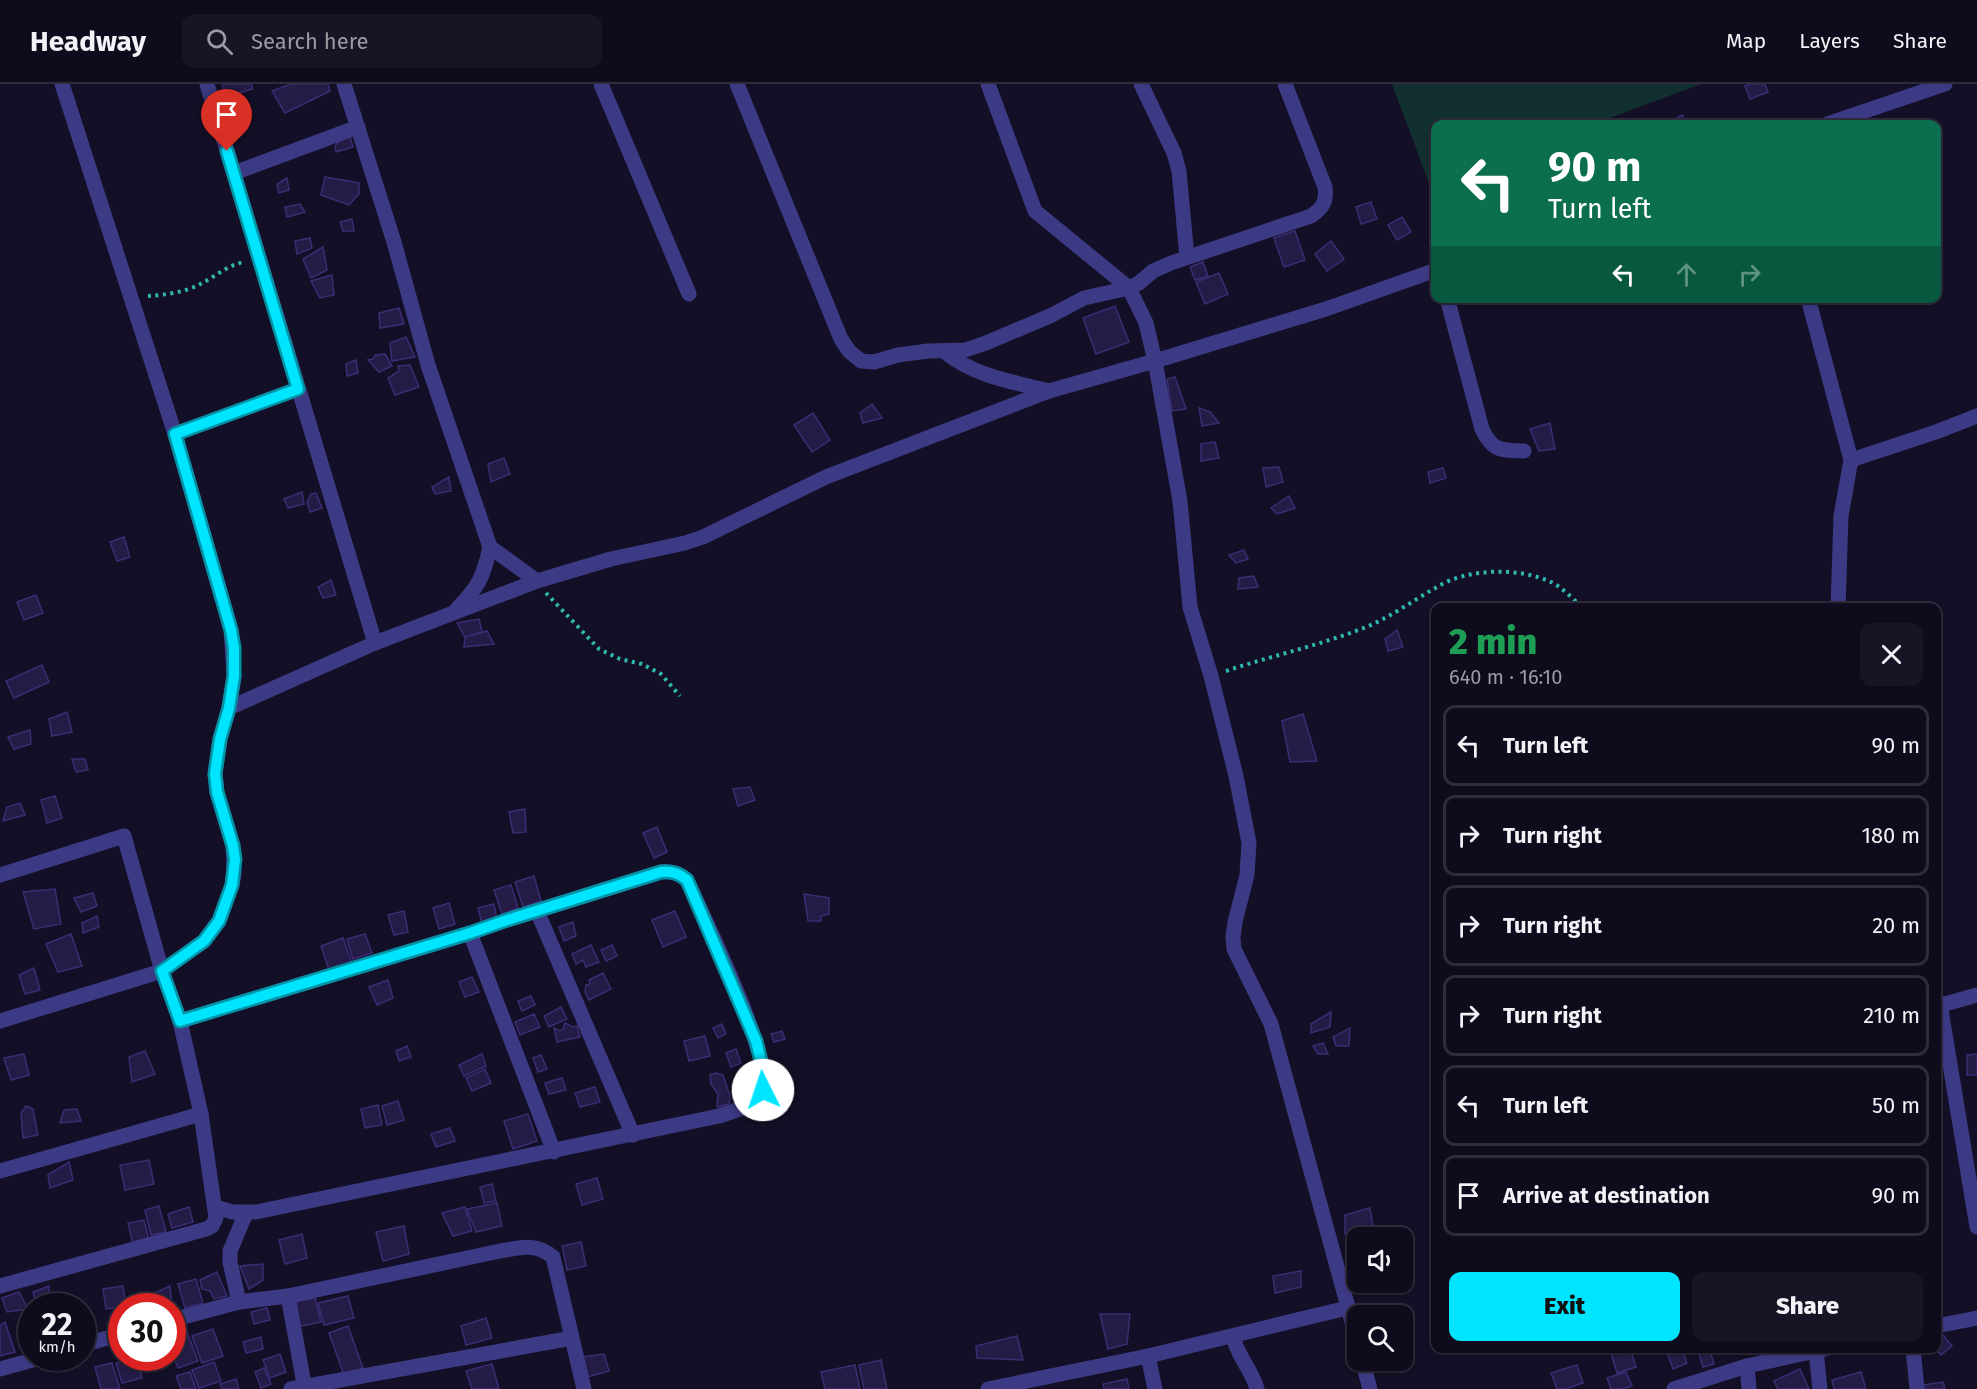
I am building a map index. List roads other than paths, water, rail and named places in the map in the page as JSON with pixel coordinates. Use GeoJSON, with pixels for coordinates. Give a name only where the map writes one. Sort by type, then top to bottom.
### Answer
{"type":"FeatureCollection","features":[{"type":"Feature","properties":{"kind":"street"},"geometry":{"type":"LineString","coordinates":[[0,1022],[162,971],[204,941],[219,921],[232,885],[235,859],[217,792],[215,774],[234,676],[231,630],[175,434],[62,84]]}},
{"type":"Feature","properties":{"kind":"street"},"geometry":{"type":"LineString","coordinates":[[207,84],[375,643]]}},
{"type":"Feature","properties":{"kind":"street"},"geometry":{"type":"LineString","coordinates":[[344,84],[394,242],[428,364],[490,547],[481,581],[454,613]]}},
{"type":"Feature","properties":{"kind":"street"},"geometry":{"type":"LineString","coordinates":[[601,84],[689,294]]}},
{"type":"Feature","properties":{"kind":"street"},"geometry":{"type":"LineString","coordinates":[[737,84],[786,206],[849,351],[861,361],[874,362],[898,355],[965,350],[986,344],[1084,298],[1129,288],[1153,271],[1187,257],[1311,216],[1319,211],[1324,204],[1325,187],[1285,84]]}},
{"type":"Feature","properties":{"kind":"street"},"geometry":{"type":"LineString","coordinates":[[988,84],[1035,211],[1129,288],[1146,323],[1180,501],[1190,607],[1211,676],[1236,776],[1249,843],[1247,875],[1234,930],[1234,949],[1271,1024],[1347,1308],[1148,1356],[1048,1383],[988,1389]]}},
{"type":"Feature","properties":{"kind":"street"},"geometry":{"type":"LineString","coordinates":[[1141,84],[1174,153],[1179,171],[1187,257]]}},
{"type":"Feature","properties":{"kind":"street"},"geometry":{"type":"LineString","coordinates":[[1839,120],[1945,84]]}},
{"type":"Feature","properties":{"kind":"street"},"geometry":{"type":"LineString","coordinates":[[234,173],[358,127]]}},
{"type":"Feature","properties":{"kind":"street"},"geometry":{"type":"LineString","coordinates":[[229,708],[375,643],[537,581],[611,558],[685,543],[703,537],[826,477],[1049,391],[1326,309],[1431,272]]}},
{"type":"Feature","properties":{"kind":"street"},"geometry":{"type":"LineString","coordinates":[[1449,303],[1482,429],[1488,441],[1495,448],[1524,451]]}},
{"type":"Feature","properties":{"kind":"street"},"geometry":{"type":"LineString","coordinates":[[1809,303],[1851,460],[1841,516],[1838,603]]}},
{"type":"Feature","properties":{"kind":"street"},"geometry":{"type":"LineString","coordinates":[[945,352],[964,365],[990,376],[1049,391]]}},
{"type":"Feature","properties":{"kind":"street"},"geometry":{"type":"LineString","coordinates":[[175,434],[298,389]]}},
{"type":"Feature","properties":{"kind":"street"},"geometry":{"type":"LineString","coordinates":[[1851,460],[1977,416]]}},
{"type":"Feature","properties":{"kind":"street"},"geometry":{"type":"LineString","coordinates":[[490,547],[537,581]]}},
{"type":"Feature","properties":{"kind":"street"},"geometry":{"type":"LineString","coordinates":[[0,875],[124,836],[162,971],[180,1021],[201,1114],[215,1207],[215,1222],[206,1229],[0,1286]]}},
{"type":"Feature","properties":{"kind":"street"},"geometry":{"type":"LineString","coordinates":[[180,1021],[661,872],[670,872],[687,880],[756,1041],[765,1077],[763,1090],[756,1100],[719,1116],[554,1152],[490,1162],[246,1213],[215,1207]]}},
{"type":"Feature","properties":{"kind":"street"},"geometry":{"type":"LineString","coordinates":[[537,911],[633,1135]]}},
{"type":"Feature","properties":{"kind":"street"},"geometry":{"type":"LineString","coordinates":[[470,933],[554,1152]]}},
{"type":"Feature","properties":{"kind":"street"},"geometry":{"type":"LineString","coordinates":[[1941,1003],[1951,1004],[1977,995]]}},
{"type":"Feature","properties":{"kind":"street"},"geometry":{"type":"LineString","coordinates":[[1941,1020],[1977,1227]]}},
{"type":"Feature","properties":{"kind":"street"},"geometry":{"type":"LineString","coordinates":[[0,1171],[201,1114]]}},
{"type":"Feature","properties":{"kind":"street"},"geometry":{"type":"LineString","coordinates":[[239,1302],[230,1262],[230,1251],[246,1213]]}},
{"type":"Feature","properties":{"kind":"street"},"geometry":{"type":"LineString","coordinates":[[186,1316],[239,1302],[288,1296],[500,1251],[533,1247],[553,1257],[584,1389]]}},
{"type":"Feature","properties":{"kind":"street"},"geometry":{"type":"LineString","coordinates":[[288,1296],[300,1388],[572,1338]]}},
{"type":"Feature","properties":{"kind":"street"},"geometry":{"type":"LineString","coordinates":[[1941,1325],[1977,1318]]}},
{"type":"Feature","properties":{"kind":"street"},"geometry":{"type":"LineString","coordinates":[[1233,1336],[1237,1351],[1253,1377],[1257,1389]]}},
{"type":"Feature","properties":{"kind":"street"},"geometry":{"type":"LineString","coordinates":[[1674,1389],[1747,1366],[1808,1353]]}},
{"type":"Feature","properties":{"kind":"street"},"geometry":{"type":"LineString","coordinates":[[1820,1389],[1822,1353]]}},
{"type":"Feature","properties":{"kind":"street"},"geometry":{"type":"LineString","coordinates":[[1913,1353],[1917,1389]]}},
{"type":"Feature","properties":{"kind":"street"},"geometry":{"type":"LineString","coordinates":[[1148,1356],[1155,1389]]}},
{"type":"Feature","properties":{"kind":"street"},"geometry":{"type":"LineString","coordinates":[[0,1369],[18,1364]]}},
{"type":"Feature","properties":{"kind":"street"},"geometry":{"type":"LineString","coordinates":[[1747,1366],[1749,1389]]}},
{"type":"Feature","properties":{"kind":"street"},"geometry":{"type":"LineString","coordinates":[[1365,1371],[1370,1389]]}}]}
